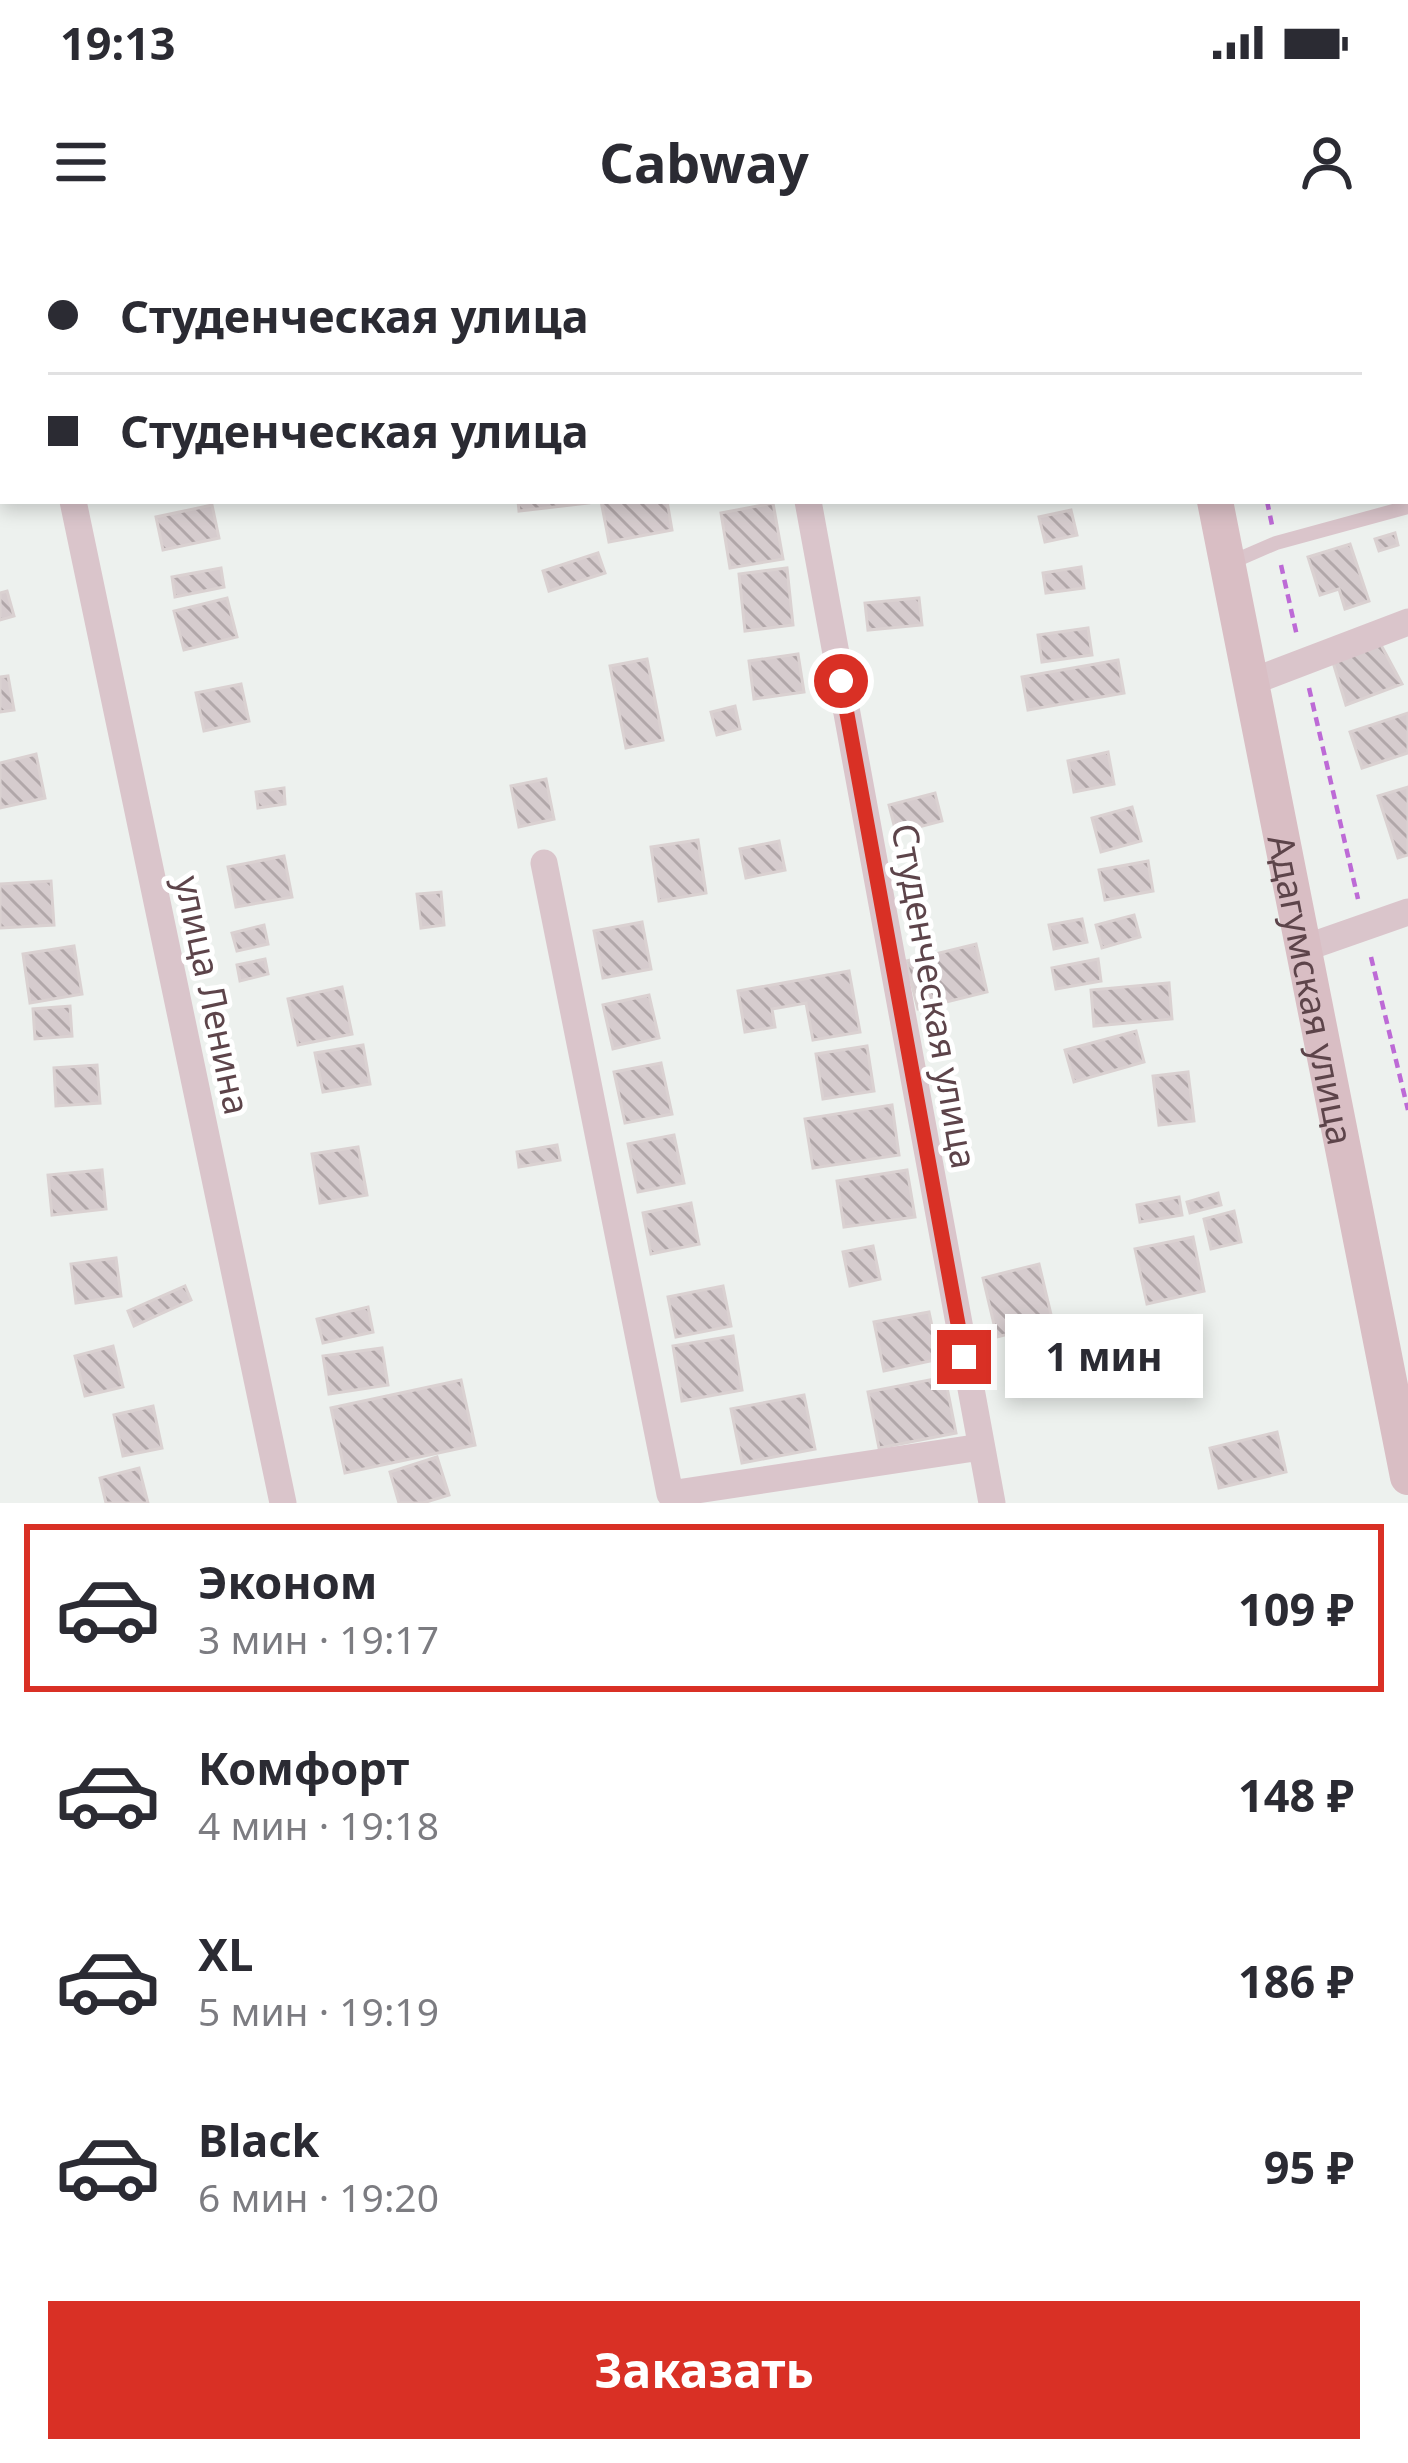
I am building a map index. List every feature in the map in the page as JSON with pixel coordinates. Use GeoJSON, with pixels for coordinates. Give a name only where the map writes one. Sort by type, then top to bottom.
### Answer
{"type":"FeatureCollection","features":[{"type":"Feature","properties":{"kind":"main road","name":"Адагумская улица"},"geometry":{"type":"LineString","coordinates":[[1216,504],[1408,1477]]}},
{"type":"Feature","properties":{"kind":"street","name":"улица Ленина"},"geometry":{"type":"LineString","coordinates":[[74,504],[283,1503]]}},
{"type":"Feature","properties":{"kind":"street","name":"Студенческая улица"},"geometry":{"type":"LineString","coordinates":[[809,504],[992,1503]]}},
{"type":"Feature","properties":{"kind":"street"},"geometry":{"type":"LineString","coordinates":[[1251,682],[1408,622]]}},
{"type":"Feature","properties":{"kind":"street"},"geometry":{"type":"LineString","coordinates":[[544,863],[670,1494],[981,1447]]}},
{"type":"Feature","properties":{"kind":"street"},"geometry":{"type":"LineString","coordinates":[[1305,948],[1408,912]]}},
{"type":"Feature","properties":{"kind":"lane"},"geometry":{"type":"LineString","coordinates":[[1228,564],[1276,543],[1408,508]]}},
{"type":"Feature","properties":{"kind":"path"},"geometry":{"type":"LineString","coordinates":[[1268,504],[1408,1110]]}},
{"type":"Feature","properties":{"kind":"building"},"geometry":{"type":"Polygon","coordinates":[[[518,504],[580,504],[519,511],[518,504]]]}},
{"type":"Feature","properties":{"kind":"building"},"geometry":{"type":"Polygon","coordinates":[[[602,504],[668,504],[672,530],[609,542],[602,504]]]}},
{"type":"Feature","properties":{"kind":"building"},"geometry":{"type":"Polygon","coordinates":[[[773,504],[783,559],[730,568],[721,513],[773,504]]]}},
{"type":"Feature","properties":{"kind":"building"},"geometry":{"type":"Polygon","coordinates":[[[212,505],[219,538],[163,550],[156,517],[212,505]]]}},
{"type":"Feature","properties":{"kind":"building"},"geometry":{"type":"Polygon","coordinates":[[[1071,510],[1077,535],[1045,542],[1039,517],[1071,510]]]}},
{"type":"Feature","properties":{"kind":"building"},"geometry":{"type":"Polygon","coordinates":[[[1395,533],[1398,545],[1379,551],[1375,539],[1395,533]]]}},
{"type":"Feature","properties":{"kind":"building"},"geometry":{"type":"Polygon","coordinates":[[[1350,544],[1369,601],[1345,609],[1339,589],[1320,595],[1308,557],[1350,544]]]}},
{"type":"Feature","properties":{"kind":"building"},"geometry":{"type":"Polygon","coordinates":[[[598,553],[605,573],[549,591],[543,571],[598,553]]]}},
{"type":"Feature","properties":{"kind":"building"},"geometry":{"type":"Polygon","coordinates":[[[1081,567],[1084,588],[1046,593],[1043,573],[1081,567]]]}},
{"type":"Feature","properties":{"kind":"building"},"geometry":{"type":"Polygon","coordinates":[[[221,568],[224,587],[175,597],[172,577],[221,568]]]}},
{"type":"Feature","properties":{"kind":"building"},"geometry":{"type":"Polygon","coordinates":[[[787,568],[793,625],[745,631],[739,574],[787,568]]]}},
{"type":"Feature","properties":{"kind":"building"},"geometry":{"type":"Polygon","coordinates":[[[7,591],[14,616],[0,620],[0,593],[7,591]]]}},
{"type":"Feature","properties":{"kind":"building"},"geometry":{"type":"Polygon","coordinates":[[[227,598],[237,637],[184,650],[174,611],[227,598]]]}},
{"type":"Feature","properties":{"kind":"building"},"geometry":{"type":"Polygon","coordinates":[[[919,598],[922,625],[868,630],[865,603],[919,598]]]}},
{"type":"Feature","properties":{"kind":"building"},"geometry":{"type":"Polygon","coordinates":[[[1088,628],[1092,655],[1042,662],[1038,635],[1088,628]]]}},
{"type":"Feature","properties":{"kind":"building"},"geometry":{"type":"Polygon","coordinates":[[[1381,645],[1402,684],[1346,705],[1332,659],[1381,645]]]}},
{"type":"Feature","properties":{"kind":"building"},"geometry":{"type":"Polygon","coordinates":[[[798,654],[804,692],[754,699],[749,661],[798,654]]]}},
{"type":"Feature","properties":{"kind":"building"},"geometry":{"type":"Polygon","coordinates":[[[647,659],[663,740],[626,748],[610,666],[647,659]]]}},
{"type":"Feature","properties":{"kind":"building"},"geometry":{"type":"Polygon","coordinates":[[[1118,660],[1124,693],[1028,710],[1022,677],[1118,660]]]}},
{"type":"Feature","properties":{"kind":"building"},"geometry":{"type":"Polygon","coordinates":[[[8,676],[14,710],[0,712],[0,677],[8,676]]]}},
{"type":"Feature","properties":{"kind":"building"},"geometry":{"type":"Polygon","coordinates":[[[241,684],[249,721],[204,731],[196,693],[241,684]]]}},
{"type":"Feature","properties":{"kind":"building"},"geometry":{"type":"Polygon","coordinates":[[[735,706],[740,729],[717,735],[711,712],[735,706]]]}},
{"type":"Feature","properties":{"kind":"building"},"geometry":{"type":"Polygon","coordinates":[[[1408,713],[1408,753],[1362,768],[1350,732],[1408,713]]]}},
{"type":"Feature","properties":{"kind":"building"},"geometry":{"type":"Polygon","coordinates":[[[1108,752],[1114,784],[1074,792],[1068,761],[1108,752]]]}},
{"type":"Feature","properties":{"kind":"building"},"geometry":{"type":"Polygon","coordinates":[[[36,754],[45,798],[0,808],[0,763],[36,754]]]}},
{"type":"Feature","properties":{"kind":"building"},"geometry":{"type":"Polygon","coordinates":[[[546,779],[554,819],[519,827],[511,786],[546,779]]]}},
{"type":"Feature","properties":{"kind":"building"},"geometry":{"type":"Polygon","coordinates":[[[1408,787],[1408,855],[1398,858],[1378,796],[1408,787]]]}},
{"type":"Feature","properties":{"kind":"building"},"geometry":{"type":"Polygon","coordinates":[[[284,788],[285,804],[258,808],[256,792],[284,788]]]}},
{"type":"Feature","properties":{"kind":"building"},"geometry":{"type":"Polygon","coordinates":[[[935,793],[942,821],[896,833],[889,805],[935,793]]]}},
{"type":"Feature","properties":{"kind":"building"},"geometry":{"type":"Polygon","coordinates":[[[1132,807],[1141,841],[1101,852],[1092,818],[1132,807]]]}},
{"type":"Feature","properties":{"kind":"building"},"geometry":{"type":"Polygon","coordinates":[[[698,840],[706,893],[659,901],[651,847],[698,840]]]}},
{"type":"Feature","properties":{"kind":"building"},"geometry":{"type":"Polygon","coordinates":[[[779,841],[785,870],[746,878],[740,849],[779,841]]]}},
{"type":"Feature","properties":{"kind":"building"},"geometry":{"type":"Polygon","coordinates":[[[284,856],[292,897],[236,907],[228,867],[284,856]]]}},
{"type":"Feature","properties":{"kind":"building"},"geometry":{"type":"Polygon","coordinates":[[[1148,861],[1153,891],[1105,900],[1099,870],[1148,861]]]}},
{"type":"Feature","properties":{"kind":"building"},"geometry":{"type":"Polygon","coordinates":[[[51,881],[54,925],[0,928],[0,884],[51,881]]]}},
{"type":"Feature","properties":{"kind":"building"},"geometry":{"type":"Polygon","coordinates":[[[441,892],[444,925],[421,928],[417,894],[441,892]]]}},
{"type":"Feature","properties":{"kind":"building"},"geometry":{"type":"Polygon","coordinates":[[[1134,915],[1140,937],[1102,948],[1096,925],[1134,915]]]}},
{"type":"Feature","properties":{"kind":"building"},"geometry":{"type":"Polygon","coordinates":[[[1082,919],[1087,942],[1054,949],[1049,925],[1082,919]]]}},
{"type":"Feature","properties":{"kind":"building"},"geometry":{"type":"Polygon","coordinates":[[[642,922],[651,969],[603,978],[594,931],[642,922]]]}},
{"type":"Feature","properties":{"kind":"building"},"geometry":{"type":"Polygon","coordinates":[[[264,925],[268,944],[237,951],[232,933],[264,925]]]}},
{"type":"Feature","properties":{"kind":"building"},"geometry":{"type":"Polygon","coordinates":[[[976,944],[987,992],[918,1009],[906,961],[976,944]]]}},
{"type":"Feature","properties":{"kind":"building"},"geometry":{"type":"Polygon","coordinates":[[[74,946],[82,994],[30,1003],[23,954],[74,946]]]}},
{"type":"Feature","properties":{"kind":"building"},"geometry":{"type":"Polygon","coordinates":[[[265,959],[268,974],[240,981],[237,965],[265,959]]]}},
{"type":"Feature","properties":{"kind":"building"},"geometry":{"type":"Polygon","coordinates":[[[1098,959],[1101,981],[1056,989],[1052,968],[1098,959]]]}},
{"type":"Feature","properties":{"kind":"building"},"geometry":{"type":"Polygon","coordinates":[[[849,971],[860,1032],[813,1040],[806,1003],[772,1009],[775,1027],[745,1032],[738,991],[849,971]]]}},
{"type":"Feature","properties":{"kind":"building"},"geometry":{"type":"Polygon","coordinates":[[[1169,983],[1172,1019],[1094,1026],[1091,990],[1169,983]]]}},
{"type":"Feature","properties":{"kind":"building"},"geometry":{"type":"Polygon","coordinates":[[[342,987],[352,1034],[298,1045],[288,999],[342,987]]]}},
{"type":"Feature","properties":{"kind":"building"},"geometry":{"type":"Polygon","coordinates":[[[649,995],[659,1038],[613,1049],[603,1005],[649,995]]]}},
{"type":"Feature","properties":{"kind":"building"},"geometry":{"type":"Polygon","coordinates":[[[70,1006],[72,1036],[35,1039],[33,1009],[70,1006]]]}},
{"type":"Feature","properties":{"kind":"building"},"geometry":{"type":"Polygon","coordinates":[[[1136,1031],[1144,1062],[1074,1082],[1065,1050],[1136,1031]]]}},
{"type":"Feature","properties":{"kind":"building"},"geometry":{"type":"Polygon","coordinates":[[[363,1045],[370,1084],[323,1092],[315,1053],[363,1045]]]}},
{"type":"Feature","properties":{"kind":"building"},"geometry":{"type":"Polygon","coordinates":[[[867,1046],[874,1091],[823,1099],[816,1054],[867,1046]]]}},
{"type":"Feature","properties":{"kind":"building"},"geometry":{"type":"Polygon","coordinates":[[[661,1063],[672,1114],[625,1123],[614,1072],[661,1063]]]}},
{"type":"Feature","properties":{"kind":"building"},"geometry":{"type":"Polygon","coordinates":[[[97,1065],[100,1103],[56,1106],[54,1068],[97,1065]]]}},
{"type":"Feature","properties":{"kind":"building"},"geometry":{"type":"Polygon","coordinates":[[[1188,1072],[1194,1121],[1159,1125],[1153,1076],[1188,1072]]]}},
{"type":"Feature","properties":{"kind":"building"},"geometry":{"type":"Polygon","coordinates":[[[892,1105],[899,1155],[813,1168],[805,1119],[892,1105]]]}},
{"type":"Feature","properties":{"kind":"building"},"geometry":{"type":"Polygon","coordinates":[[[674,1135],[684,1183],[638,1192],[628,1144],[674,1135]]]}},
{"type":"Feature","properties":{"kind":"building"},"geometry":{"type":"Polygon","coordinates":[[[557,1145],[560,1160],[519,1167],[517,1152],[557,1145]]]}},
{"type":"Feature","properties":{"kind":"building"},"geometry":{"type":"Polygon","coordinates":[[[358,1147],[367,1195],[320,1203],[312,1154],[358,1147]]]}},
{"type":"Feature","properties":{"kind":"building"},"geometry":{"type":"Polygon","coordinates":[[[102,1170],[106,1209],[52,1215],[48,1175],[102,1170]]]}},
{"type":"Feature","properties":{"kind":"building"},"geometry":{"type":"Polygon","coordinates":[[[907,1170],[915,1217],[844,1227],[837,1181],[907,1170]]]}},
{"type":"Feature","properties":{"kind":"building"},"geometry":{"type":"Polygon","coordinates":[[[1218,1193],[1221,1205],[1190,1213],[1187,1202],[1218,1193]]]}},
{"type":"Feature","properties":{"kind":"building"},"geometry":{"type":"Polygon","coordinates":[[[1179,1197],[1182,1215],[1140,1222],[1137,1205],[1179,1197]]]}},
{"type":"Feature","properties":{"kind":"building"},"geometry":{"type":"Polygon","coordinates":[[[691,1203],[699,1244],[651,1254],[643,1213],[691,1203]]]}},
{"type":"Feature","properties":{"kind":"building"},"geometry":{"type":"Polygon","coordinates":[[[1234,1211],[1241,1242],[1211,1249],[1204,1219],[1234,1211]]]}},
{"type":"Feature","properties":{"kind":"building"},"geometry":{"type":"Polygon","coordinates":[[[1193,1237],[1204,1291],[1147,1304],[1135,1249],[1193,1237]]]}},
{"type":"Feature","properties":{"kind":"building"},"geometry":{"type":"Polygon","coordinates":[[[873,1246],[880,1279],[850,1286],[843,1252],[873,1246]]]}},
{"type":"Feature","properties":{"kind":"building"},"geometry":{"type":"Polygon","coordinates":[[[116,1258],[121,1296],[76,1303],[71,1264],[116,1258]]]}},
{"type":"Feature","properties":{"kind":"building"},"geometry":{"type":"Polygon","coordinates":[[[1039,1264],[1053,1323],[997,1337],[983,1278],[1039,1264]]]}},
{"type":"Feature","properties":{"kind":"building"},"geometry":{"type":"Polygon","coordinates":[[[185,1286],[191,1300],[134,1326],[128,1311],[185,1286]]]}},
{"type":"Feature","properties":{"kind":"building"},"geometry":{"type":"Polygon","coordinates":[[[723,1286],[731,1326],[676,1337],[668,1297],[723,1286]]]}},
{"type":"Feature","properties":{"kind":"building"},"geometry":{"type":"Polygon","coordinates":[[[368,1307],[373,1332],[323,1343],[317,1319],[368,1307]]]}},
{"type":"Feature","properties":{"kind":"building"},"geometry":{"type":"Polygon","coordinates":[[[929,1312],[939,1359],[884,1371],[874,1322],[929,1312]]]}},
{"type":"Feature","properties":{"kind":"building"},"geometry":{"type":"Polygon","coordinates":[[[1097,1325],[1101,1343],[1021,1359],[1017,1341],[1097,1325]]]}},
{"type":"Feature","properties":{"kind":"building"},"geometry":{"type":"Polygon","coordinates":[[[733,1336],[742,1390],[682,1401],[673,1346],[733,1336]]]}},
{"type":"Feature","properties":{"kind":"building"},"geometry":{"type":"Polygon","coordinates":[[[113,1346],[123,1387],[85,1396],[75,1356],[113,1346]]]}},
{"type":"Feature","properties":{"kind":"building"},"geometry":{"type":"Polygon","coordinates":[[[382,1348],[388,1385],[329,1394],[323,1356],[382,1348]]]}},
{"type":"Feature","properties":{"kind":"building"},"geometry":{"type":"Polygon","coordinates":[[[945,1377],[956,1433],[879,1448],[868,1392],[945,1377]]]}},
{"type":"Feature","properties":{"kind":"building"},"geometry":{"type":"Polygon","coordinates":[[[461,1380],[475,1445],[345,1473],[331,1408],[461,1380]]]}},
{"type":"Feature","properties":{"kind":"building"},"geometry":{"type":"Polygon","coordinates":[[[804,1395],[815,1449],[742,1463],[731,1409],[804,1395]]]}},
{"type":"Feature","properties":{"kind":"building"},"geometry":{"type":"Polygon","coordinates":[[[153,1406],[162,1448],[123,1456],[114,1415],[153,1406]]]}},
{"type":"Feature","properties":{"kind":"building"},"geometry":{"type":"Polygon","coordinates":[[[1277,1432],[1286,1472],[1219,1488],[1210,1448],[1277,1432]]]}},
{"type":"Feature","properties":{"kind":"building"},"geometry":{"type":"Polygon","coordinates":[[[437,1457],[449,1495],[423,1503],[399,1503],[390,1472],[437,1457]]]}},
{"type":"Feature","properties":{"kind":"building"},"geometry":{"type":"Polygon","coordinates":[[[139,1468],[148,1503],[106,1503],[100,1478],[139,1468]]]}},
{"type":"Feature","properties":{"kind":"route"},"geometry":{"type":"LineString","coordinates":[[841,681],[964,1357]]}}]}
